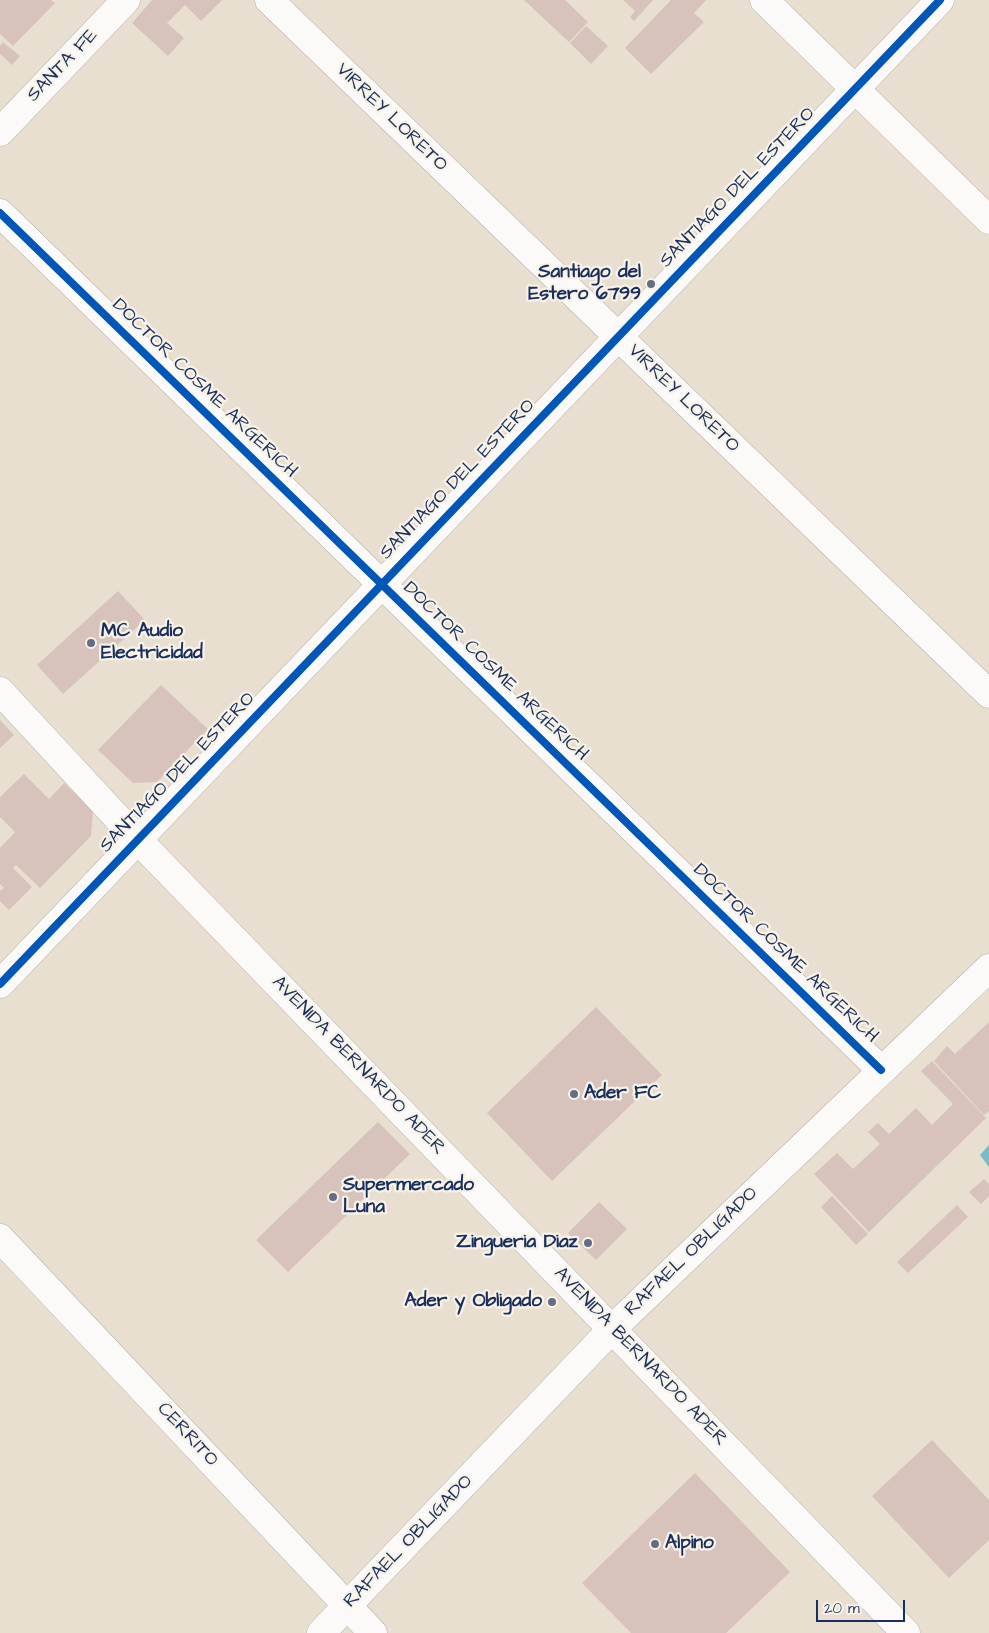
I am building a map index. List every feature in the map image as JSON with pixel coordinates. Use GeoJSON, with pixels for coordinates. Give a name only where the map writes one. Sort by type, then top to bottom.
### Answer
{"type":"FeatureCollection","features":[{"type":"Feature","properties":{"kind":"street","name":"SANTA FE"},"geometry":{"type":"LineString","coordinates":[[0,132],[126,0]]}},
{"type":"Feature","properties":{"kind":"street","name":"VIRREY LORETO"},"geometry":{"type":"LineString","coordinates":[[269,0],[989,694]]}},
{"type":"Feature","properties":{"kind":"street"},"geometry":{"type":"LineString","coordinates":[[764,0],[989,220]]}},
{"type":"Feature","properties":{"kind":"street","name":"SANTIAGO DEL ESTERO"},"geometry":{"type":"LineString","coordinates":[[0,984],[940,0]]}},
{"type":"Feature","properties":{"kind":"street","name":"DOCTOR COSME ARGERICH"},"geometry":{"type":"LineString","coordinates":[[0,213],[881,1070]]}},
{"type":"Feature","properties":{"kind":"street","name":"AVENIDA BERNARDO ADER"},"geometry":{"type":"LineString","coordinates":[[0,691],[137,839],[613,1328],[906,1633]]}},
{"type":"Feature","properties":{"kind":"street","name":"RAFAEL OBLIGADO"},"geometry":{"type":"LineString","coordinates":[[321,1633],[613,1328],[989,968]]}},
{"type":"Feature","properties":{"kind":"street","name":"CERRITO"},"geometry":{"type":"LineString","coordinates":[[0,1238],[373,1633]]}},
{"type":"Feature","properties":{"kind":"water"},"geometry":{"type":"Polygon","coordinates":[[[989,1145],[989,1167],[980,1155],[989,1145]]]}},
{"type":"Feature","properties":{"kind":"building"},"geometry":{"type":"Polygon","coordinates":[[[0,0],[51,0],[55,3],[13,46],[0,34],[0,0]]]}},
{"type":"Feature","properties":{"kind":"building"},"geometry":{"type":"Polygon","coordinates":[[[152,0],[222,0],[201,21],[185,5],[167,23],[184,38],[168,56],[132,23],[152,0]]]}},
{"type":"Feature","properties":{"kind":"building"},"geometry":{"type":"Polygon","coordinates":[[[524,0],[565,0],[588,22],[569,42],[524,0]]]}},
{"type":"Feature","properties":{"kind":"building"},"geometry":{"type":"Polygon","coordinates":[[[623,0],[653,0],[634,21],[630,17],[635,11],[623,0]]]}},
{"type":"Feature","properties":{"kind":"building"},"geometry":{"type":"Polygon","coordinates":[[[671,0],[706,0],[694,13],[704,22],[651,74],[625,48],[671,0]]]}},
{"type":"Feature","properties":{"kind":"building"},"geometry":{"type":"Polygon","coordinates":[[[586,26],[608,46],[591,64],[570,43],[586,26]]]}},
{"type":"Feature","properties":{"kind":"building"},"geometry":{"type":"Polygon","coordinates":[[[3,42],[20,56],[12,65],[0,54],[0,46],[3,42]]]}},
{"type":"Feature","properties":{"kind":"building","name":"MC Audio Electricidad"},"geometry":{"type":"Polygon","coordinates":[[[118,591],[145,620],[63,694],[37,665],[118,591]]]}},
{"type":"Feature","properties":{"kind":"building"},"geometry":{"type":"Polygon","coordinates":[[[161,685],[208,729],[157,782],[133,783],[98,750],[161,685]]]}},
{"type":"Feature","properties":{"kind":"building"},"geometry":{"type":"Polygon","coordinates":[[[0,720],[14,735],[0,748],[0,720]]]}},
{"type":"Feature","properties":{"kind":"building"},"geometry":{"type":"Polygon","coordinates":[[[24,774],[49,799],[64,783],[93,811],[91,836],[40,888],[16,865],[13,868],[32,887],[9,910],[0,901],[0,891],[4,888],[0,884],[0,848],[15,832],[0,817],[0,797],[24,774]]]}},
{"type":"Feature","properties":{"kind":"building","name":"Ader FC"},"geometry":{"type":"Polygon","coordinates":[[[596,1007],[662,1075],[552,1181],[487,1113],[596,1007]]]}},
{"type":"Feature","properties":{"kind":"building"},"geometry":{"type":"Polygon","coordinates":[[[989,1022],[989,1111],[984,1115],[934,1061],[947,1046],[955,1054],[989,1022]]]}},
{"type":"Feature","properties":{"kind":"building"},"geometry":{"type":"Polygon","coordinates":[[[932,1061],[986,1118],[869,1232],[814,1174],[837,1153],[853,1169],[880,1144],[868,1132],[878,1123],[889,1134],[916,1108],[932,1125],[953,1104],[921,1071],[932,1061]]]}},
{"type":"Feature","properties":{"kind":"building","name":"Supermercado Luna"},"geometry":{"type":"Polygon","coordinates":[[[378,1122],[410,1154],[288,1272],[256,1240],[378,1122]]]}},
{"type":"Feature","properties":{"kind":"building"},"geometry":{"type":"Polygon","coordinates":[[[984,1179],[989,1184],[989,1196],[981,1204],[969,1192],[984,1179]]]}},
{"type":"Feature","properties":{"kind":"building"},"geometry":{"type":"Polygon","coordinates":[[[832,1196],[868,1234],[856,1245],[821,1207],[832,1196]]]}},
{"type":"Feature","properties":{"kind":"building"},"geometry":{"type":"Polygon","coordinates":[[[599,1202],[627,1229],[596,1260],[568,1233],[599,1202]]]}},
{"type":"Feature","properties":{"kind":"building"},"geometry":{"type":"Polygon","coordinates":[[[957,1205],[968,1217],[908,1273],[897,1262],[957,1205]]]}},
{"type":"Feature","properties":{"kind":"building"},"geometry":{"type":"Polygon","coordinates":[[[932,1440],[989,1500],[989,1540],[949,1578],[872,1496],[932,1440]]]}},
{"type":"Feature","properties":{"kind":"building"},"geometry":{"type":"Polygon","coordinates":[[[695,1473],[790,1572],[726,1633],[631,1633],[582,1583],[695,1473]]]}},
{"type":"Feature","properties":{"kind":"cycle path"},"geometry":{"type":"LineString","coordinates":[[0,984],[940,0]]}},
{"type":"Feature","properties":{"kind":"cycle path"},"geometry":{"type":"LineString","coordinates":[[0,213],[881,1070]]}},
{"type":"Feature","properties":{"kind":"place","name":"Santiago del Estero 6799"},"geometry":{"type":"Point","coordinates":[651,284]}},
{"type":"Feature","properties":{"kind":"place","name":"MC Audio Electricidad"},"geometry":{"type":"Point","coordinates":[91,643]}},
{"type":"Feature","properties":{"kind":"place","name":"Ader FC"},"geometry":{"type":"Point","coordinates":[574,1094]}},
{"type":"Feature","properties":{"kind":"place","name":"Supermercado Luna"},"geometry":{"type":"Point","coordinates":[333,1197]}},
{"type":"Feature","properties":{"kind":"place","name":"Zingueria Diaz"},"geometry":{"type":"Point","coordinates":[588,1243]}},
{"type":"Feature","properties":{"kind":"place","name":"Ader y Obligado"},"geometry":{"type":"Point","coordinates":[552,1302]}},
{"type":"Feature","properties":{"kind":"place","name":"Alpino"},"geometry":{"type":"Point","coordinates":[655,1544]}}]}
